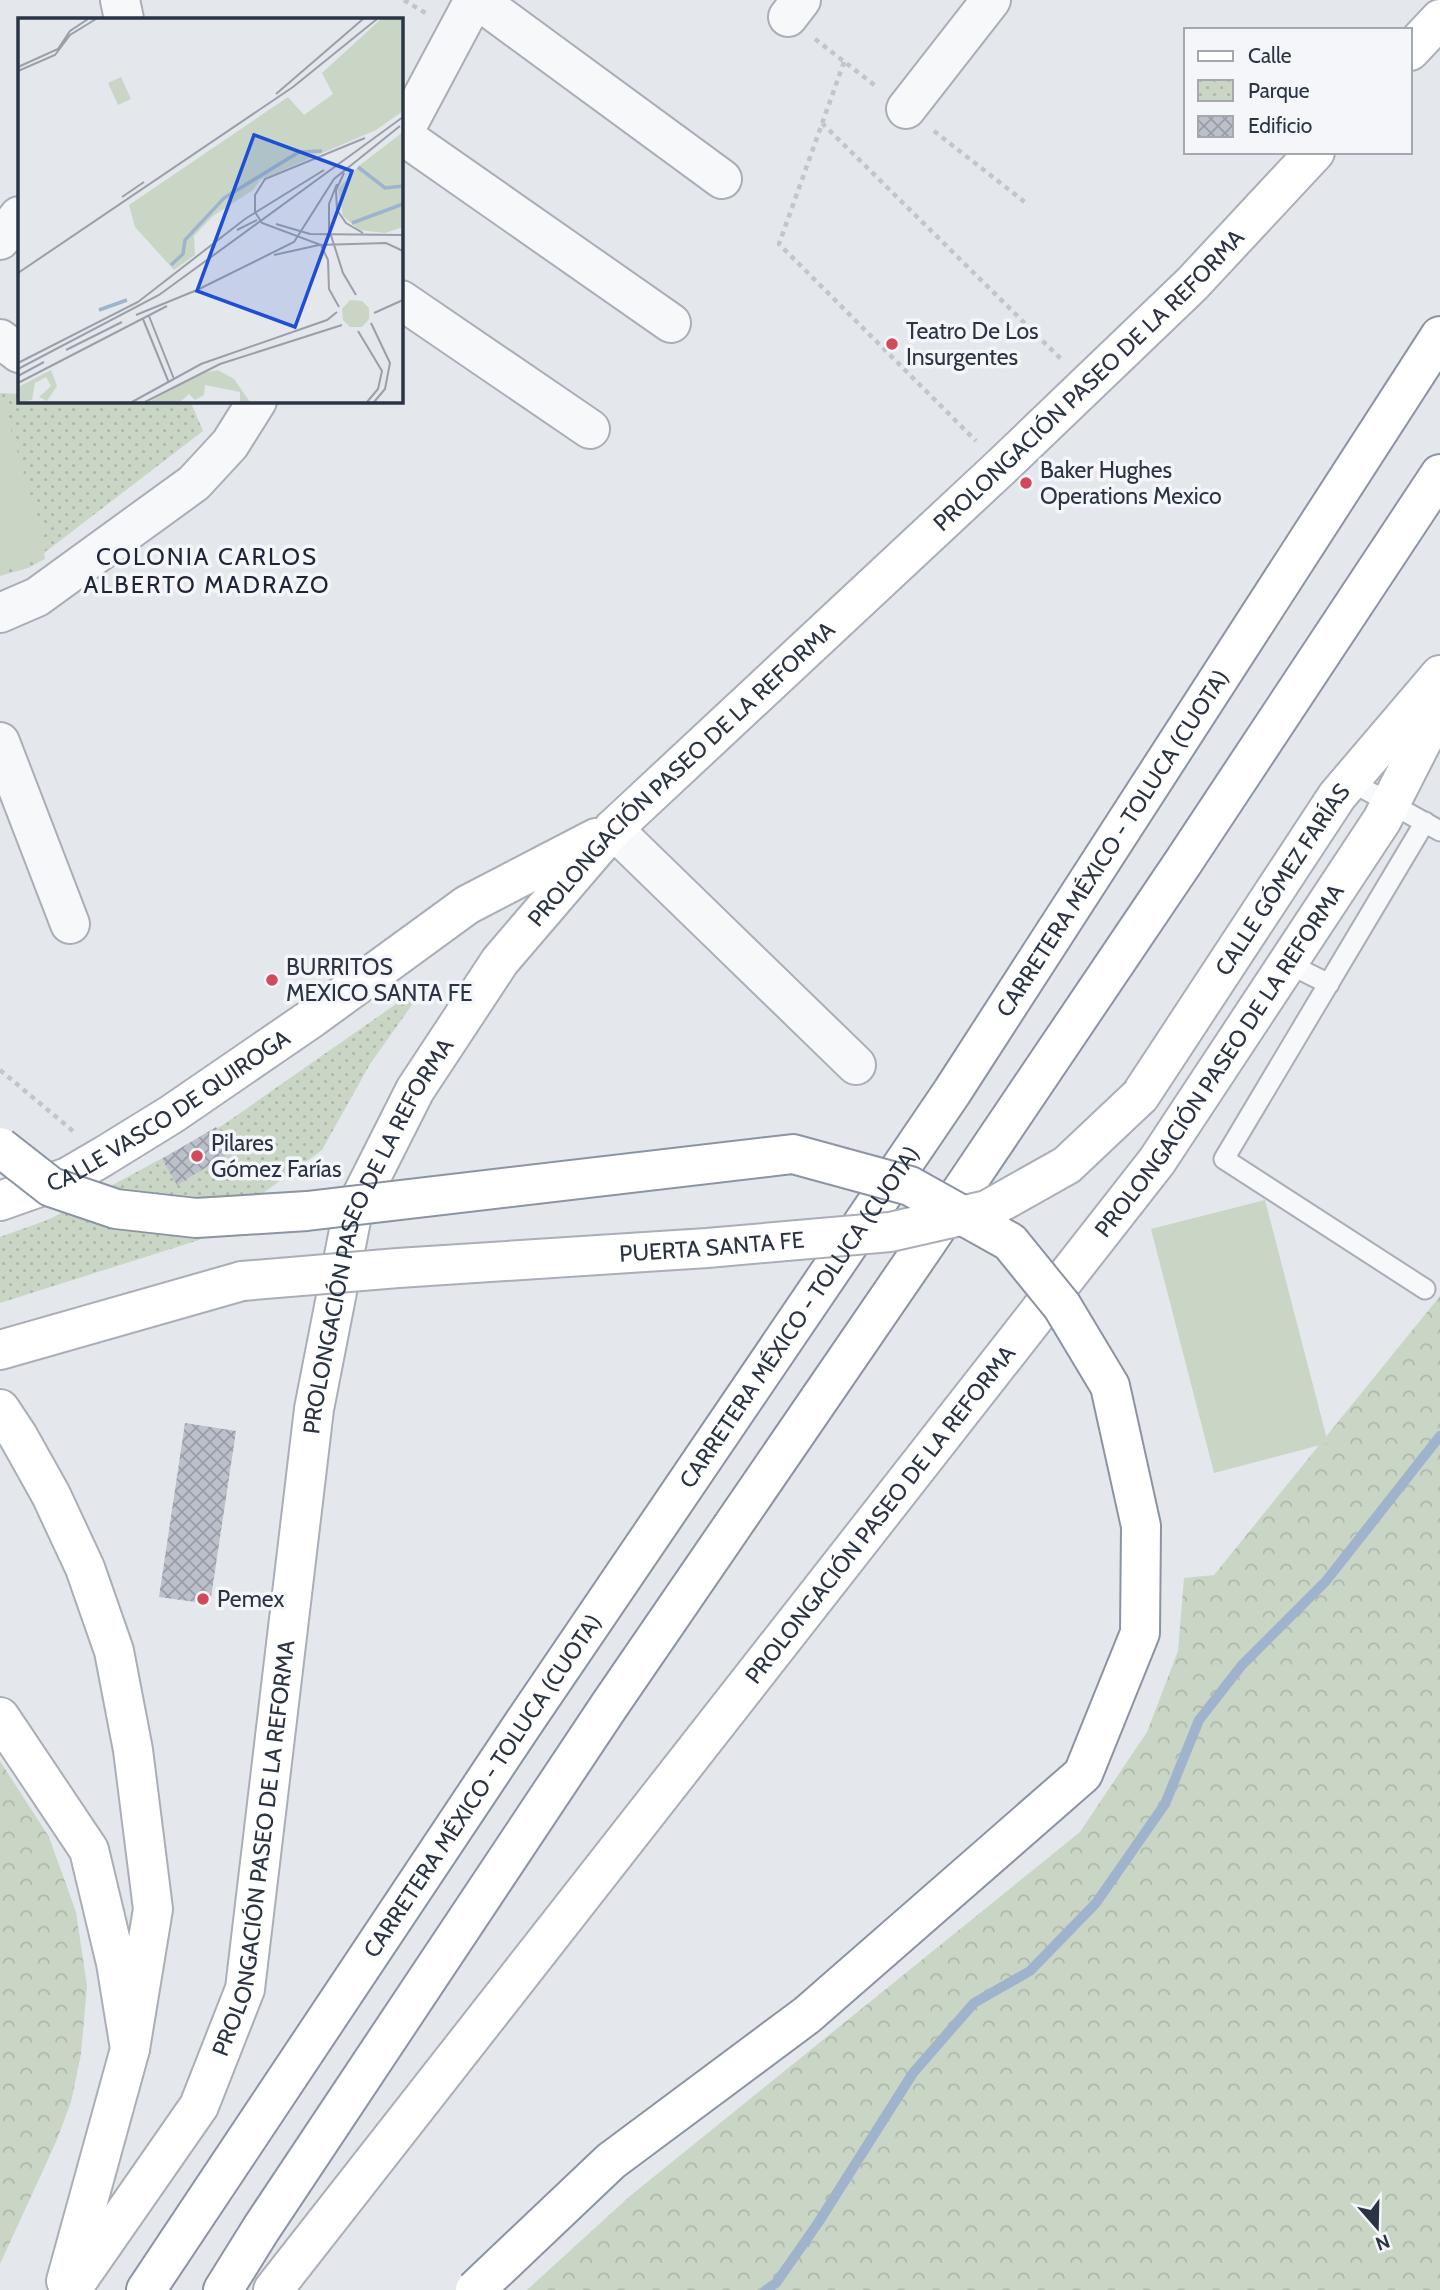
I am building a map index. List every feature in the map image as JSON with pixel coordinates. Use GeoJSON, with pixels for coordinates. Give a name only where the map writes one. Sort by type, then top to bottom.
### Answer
{"type":"FeatureCollection","features":[{"type":"Feature","properties":{"kind":"main road"},"geometry":{"type":"LineString","coordinates":[[1412,49],[1440,19]]}},
{"type":"Feature","properties":{"kind":"main road","name":"PROLONGACIÓN PASEO DE LA REFORMA"},"geometry":{"type":"LineString","coordinates":[[71,2290],[199,2106],[246,1989],[314,1409],[352,1215],[415,1090],[500,961],[613,829],[1001,467],[1192,284],[1313,154]]}},
{"type":"Feature","properties":{"kind":"main road","name":"CARRETERA MÉXICO - TOLUCA (CUOTA)"},"geometry":{"type":"LineString","coordinates":[[146,2290],[523,1724],[952,1092],[1440,335]]}},
{"type":"Feature","properties":{"kind":"main road"},"geometry":{"type":"LineString","coordinates":[[223,2290],[609,1706],[942,1219],[1440,474]]}},
{"type":"Feature","properties":{"kind":"main road","name":"PROLONGACIÓN PASEO DE LA REFORMA"},"geometry":{"type":"LineString","coordinates":[[273,2290],[1157,1161],[1382,821],[1438,688]]}},
{"type":"Feature","properties":{"kind":"main road","name":"CALLE GÓMEZ FARÍAS"},"geometry":{"type":"LineString","coordinates":[[1140,1096],[1337,796],[1438,688]]}},
{"type":"Feature","properties":{"kind":"main road","name":"CALLE VASCO DE QUIROGA"},"geometry":{"type":"LineString","coordinates":[[0,1200],[68,1177],[104,1156],[172,1114],[312,1018],[467,905],[613,829]]}},
{"type":"Feature","properties":{"kind":"main road","name":"PUERTA SANTA FE"},"geometry":{"type":"LineString","coordinates":[[0,1350],[242,1281],[707,1248],[890,1232],[987,1210],[1068,1166],[1140,1096]]}},
{"type":"Feature","properties":{"kind":"main road"},"geometry":{"type":"LineString","coordinates":[[0,1147],[51,1187],[116,1209],[196,1218],[307,1211],[793,1154],[911,1186],[1010,1242],[1062,1306],[1110,1386],[1141,1526],[1140,1633],[1083,1774],[807,2015],[611,2161],[475,2290]]}},
{"type":"Feature","properties":{"kind":"main road"},"geometry":{"type":"LineString","coordinates":[[0,1409],[51,1495],[85,1568],[114,1651],[133,1750],[153,1909],[130,2049],[63,2290]]}},
{"type":"Feature","properties":{"kind":"main road"},"geometry":{"type":"LineString","coordinates":[[0,1717],[89,1850],[116,1962],[130,2049]]}},
{"type":"Feature","properties":{"kind":"street"},"geometry":{"type":"LineString","coordinates":[[120,0],[124,18]]}},
{"type":"Feature","properties":{"kind":"street"},"geometry":{"type":"LineString","coordinates":[[402,134],[476,0],[722,179]]}},
{"type":"Feature","properties":{"kind":"street"},"geometry":{"type":"LineString","coordinates":[[906,109],[991,0]]}},
{"type":"Feature","properties":{"kind":"street"},"geometry":{"type":"LineString","coordinates":[[402,137],[671,324]]}},
{"type":"Feature","properties":{"kind":"street"},"geometry":{"type":"LineString","coordinates":[[0,240],[18,217]]}},
{"type":"Feature","properties":{"kind":"street"},"geometry":{"type":"LineString","coordinates":[[402,301],[590,429]]}},
{"type":"Feature","properties":{"kind":"street"},"geometry":{"type":"LineString","coordinates":[[0,339],[18,352]]}},
{"type":"Feature","properties":{"kind":"street"},"geometry":{"type":"LineString","coordinates":[[0,613],[37,597],[194,483],[230,444],[256,402]]}},
{"type":"Feature","properties":{"kind":"street"},"geometry":{"type":"LineString","coordinates":[[0,742],[70,923]]}},
{"type":"Feature","properties":{"kind":"street"},"geometry":{"type":"LineString","coordinates":[[613,829],[856,1065]]}},
{"type":"Feature","properties":{"kind":"lane"},"geometry":{"type":"LineString","coordinates":[[1350,781],[1433,827],[1329,984],[1224,1159],[1425,1289]]}},
{"type":"Feature","properties":{"kind":"lane"},"geometry":{"type":"LineString","coordinates":[[1287,963],[1329,984]]}},
{"type":"Feature","properties":{"kind":"path"},"geometry":{"type":"LineString","coordinates":[[844,62],[779,244],[1001,467]]}},
{"type":"Feature","properties":{"kind":"path"},"geometry":{"type":"LineString","coordinates":[[906,109],[1026,203]]}},
{"type":"Feature","properties":{"kind":"path"},"geometry":{"type":"LineString","coordinates":[[822,123],[1086,385]]}},
{"type":"Feature","properties":{"kind":"path"},"geometry":{"type":"LineString","coordinates":[[0,1070],[104,1156]]}},
{"type":"Feature","properties":{"kind":"green space"},"geometry":{"type":"Polygon","coordinates":[[[0,393],[18,394],[18,402],[146,402],[192,405],[203,431],[44,553],[45,559],[28,568],[0,576],[0,393]]]}},
{"type":"Feature","properties":{"kind":"green space"},"geometry":{"type":"Polygon","coordinates":[[[2,399],[46,549],[43,558],[0,570],[0,400],[2,399]]]}},
{"type":"Feature","properties":{"kind":"green space"},"geometry":{"type":"Polygon","coordinates":[[[429,981],[370,1064],[322,1150],[199,1240],[0,1303],[0,1237],[50,1219],[223,1125],[429,981]]]}},
{"type":"Feature","properties":{"kind":"green space"},"geometry":{"type":"Polygon","coordinates":[[[1265,1200],[1328,1443],[1214,1473],[1151,1229],[1265,1200]]]}},
{"type":"Feature","properties":{"kind":"green space"},"geometry":{"type":"Polygon","coordinates":[[[1440,1296],[1440,2290],[527,2290],[630,2196],[1080,1832],[1147,1732],[1178,1651],[1184,1578],[1214,1575],[1440,1296]]]}},
{"type":"Feature","properties":{"kind":"green space"},"geometry":{"type":"Polygon","coordinates":[[[0,1761],[49,1837],[76,1912],[87,1986],[81,2054],[71,2102],[56,2142],[0,2264],[0,1761]]]}},
{"type":"Feature","properties":{"kind":"building","name":"Pilares Gómez Farías"},"geometry":{"type":"Polygon","coordinates":[[[216,1127],[231,1152],[177,1185],[162,1159],[216,1127]]]}},
{"type":"Feature","properties":{"kind":"building"},"geometry":{"type":"Polygon","coordinates":[[[185,1423],[236,1431],[210,1604],[159,1597],[185,1423]]]}},
{"type":"Feature","properties":{"kind":"waterway"},"geometry":{"type":"LineString","coordinates":[[766,2290],[776,2283],[818,2223],[913,2073],[974,2003],[1030,1971],[1096,1903],[1165,1804],[1199,1720],[1242,1665],[1326,1581],[1440,1436]]}},
{"type":"Feature","properties":{"kind":"place","name":"Teatro De Los Insurgentes"},"geometry":{"type":"Point","coordinates":[892,344]}},
{"type":"Feature","properties":{"kind":"place","name":"Baker Hughes Operations Mexico"},"geometry":{"type":"Point","coordinates":[1026,483]}},
{"type":"Feature","properties":{"kind":"place","name":"BURRITOS MEXICO SANTA FE"},"geometry":{"type":"Point","coordinates":[272,980]}},
{"type":"Feature","properties":{"kind":"place","name":"Pilares Gómez Farías"},"geometry":{"type":"Point","coordinates":[197,1156]}},
{"type":"Feature","properties":{"kind":"place","name":"Pemex"},"geometry":{"type":"Point","coordinates":[203,1599]}},
{"type":"Feature","properties":{"kind":"district","name":"COLONIA CARLOS ALBERTO MADRAZO"},"geometry":{"type":"Point","coordinates":[207,570]}}]}
